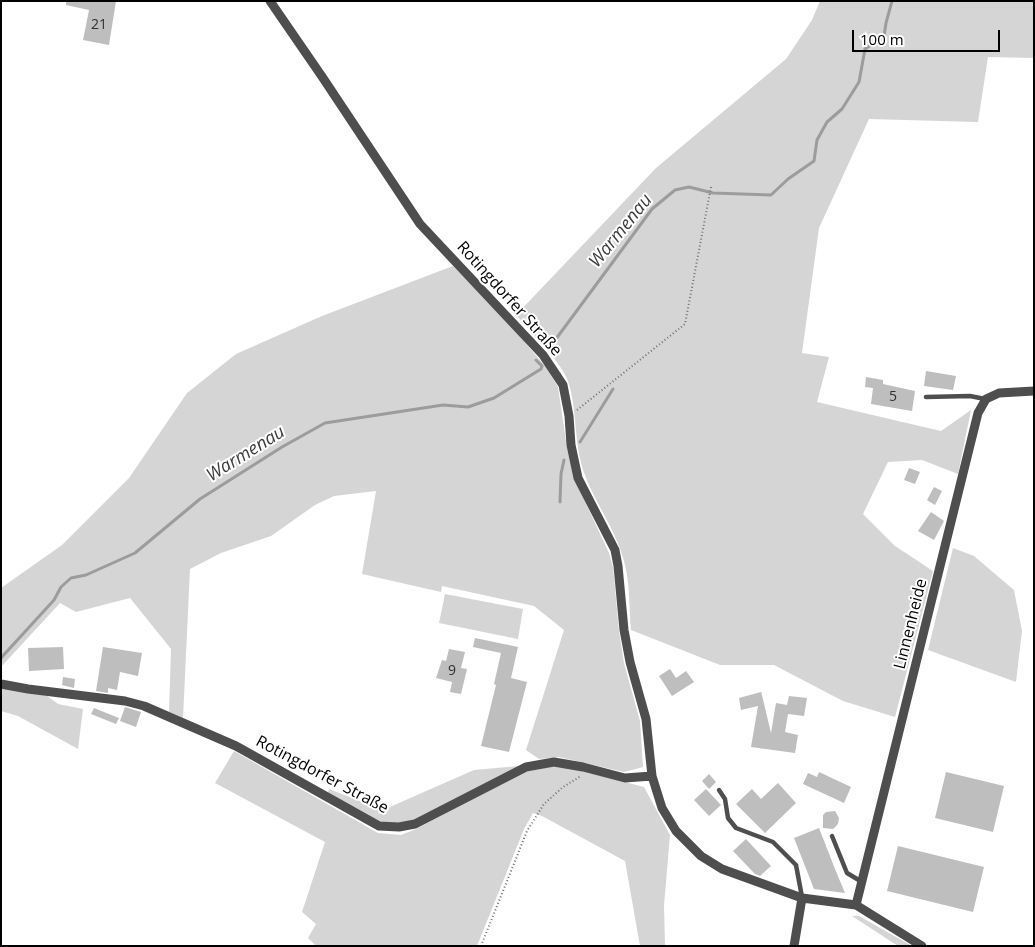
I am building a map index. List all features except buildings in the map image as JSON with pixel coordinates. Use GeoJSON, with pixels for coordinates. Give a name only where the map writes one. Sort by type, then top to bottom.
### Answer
{"type":"FeatureCollection","features":[{"type":"Feature","properties":{"kind":"street","name":"Rotingdorfer Straße"},"geometry":{"type":"LineString","coordinates":[[270,1],[420,224],[543,355],[563,384],[569,416],[571,446],[578,478],[614,550],[618,566],[624,630],[630,662],[646,719],[652,776],[662,808],[676,831],[701,856],[722,869],[802,898],[856,905]]}},
{"type":"Feature","properties":{"kind":"street"},"geometry":{"type":"LineString","coordinates":[[986,399],[999,394],[1034,391]]}},
{"type":"Feature","properties":{"kind":"street","name":"Linnenheide"},"geometry":{"type":"LineString","coordinates":[[856,905],[978,413],[986,399]]}},
{"type":"Feature","properties":{"kind":"street","name":"Rotingdorfer Straße"},"geometry":{"type":"LineString","coordinates":[[1,684],[126,701],[144,706],[236,746],[379,826],[399,827],[415,824],[522,768],[554,762],[625,778],[652,776]]}},
{"type":"Feature","properties":{"kind":"street"},"geometry":{"type":"LineString","coordinates":[[794,946],[802,898]]}},
{"type":"Feature","properties":{"kind":"street"},"geometry":{"type":"LineString","coordinates":[[856,905],[922,946]]}},
{"type":"Feature","properties":{"kind":"lane"},"geometry":{"type":"LineString","coordinates":[[926,397],[970,396],[986,399]]}},
{"type":"Feature","properties":{"kind":"lane"},"geometry":{"type":"LineString","coordinates":[[719,790],[725,799],[728,818],[736,828],[773,842],[796,865],[802,898]]}},
{"type":"Feature","properties":{"kind":"lane"},"geometry":{"type":"LineString","coordinates":[[832,836],[846,873],[862,882]]}},
{"type":"Feature","properties":{"kind":"path"},"geometry":{"type":"LineString","coordinates":[[569,416],[685,324],[711,187]]}},
{"type":"Feature","properties":{"kind":"path"},"geometry":{"type":"LineString","coordinates":[[481,946],[527,831],[544,804],[563,787],[591,769]]}},
{"type":"Feature","properties":{"kind":"shaded area"},"geometry":{"type":"Polygon","coordinates":[[[820,1],[1034,1],[1034,58],[988,57],[978,122],[869,119],[819,228],[802,353],[829,357],[817,402],[941,431],[971,410],[958,474],[922,460],[888,462],[863,514],[895,546],[933,571],[895,717],[843,701],[774,665],[720,665],[631,630],[629,589],[622,553],[581,463],[568,381],[552,356],[516,315],[656,168],[786,59],[812,20],[820,1]]]}},
{"type":"Feature","properties":{"kind":"shaded area"},"geometry":{"type":"Polygon","coordinates":[[[453,266],[498,311],[546,367],[558,387],[567,448],[574,478],[609,553],[613,567],[624,663],[640,721],[643,767],[624,772],[559,757],[539,759],[526,750],[564,630],[534,606],[442,586],[441,592],[362,574],[376,491],[334,496],[315,505],[271,536],[221,553],[190,569],[183,718],[169,712],[171,649],[130,598],[76,612],[60,603],[1,667],[1,588],[62,545],[129,478],[187,393],[236,354],[322,316],[453,266]]]}},
{"type":"Feature","properties":{"kind":"shaded area"},"geometry":{"type":"Polygon","coordinates":[[[953,548],[974,556],[1014,590],[1022,631],[1016,682],[928,650],[953,548]]]}},
{"type":"Feature","properties":{"kind":"shaded area"},"geometry":{"type":"Polygon","coordinates":[[[445,594],[523,609],[518,639],[439,623],[445,594]]]}},
{"type":"Feature","properties":{"kind":"shaded area"},"geometry":{"type":"Polygon","coordinates":[[[1,687],[46,695],[58,704],[83,709],[78,749],[18,716],[1,711],[1,687]]]}},
{"type":"Feature","properties":{"kind":"shaded area"},"geometry":{"type":"Polygon","coordinates":[[[234,751],[378,833],[401,835],[416,829],[523,772],[556,766],[644,787],[670,835],[664,905],[665,946],[640,946],[625,861],[542,816],[533,813],[524,829],[477,946],[316,946],[308,938],[316,924],[302,912],[325,842],[215,783],[234,751]]]}},
{"type":"Feature","properties":{"kind":"shaded area"},"geometry":{"type":"Polygon","coordinates":[[[519,766],[414,820],[400,823],[380,822],[328,793],[329,789],[383,810],[474,770],[519,766]]]}},
{"type":"Feature","properties":{"kind":"shaded area"},"geometry":{"type":"Polygon","coordinates":[[[852,916],[859,916],[912,946],[898,946],[852,916]]]}},
{"type":"Feature","properties":{"kind":"waterway","name":"Warmenau"},"geometry":{"type":"LineString","coordinates":[[550,347],[652,209],[675,190],[689,187],[713,193],[771,195],[788,179],[814,161],[817,140],[827,122],[842,109],[859,82],[865,49],[884,36],[892,1]]}},
{"type":"Feature","properties":{"kind":"waterway","name":"Warmenau"},"geometry":{"type":"LineString","coordinates":[[1,658],[54,600],[61,587],[71,578],[86,575],[135,553],[200,499],[282,447],[325,423],[443,405],[468,407],[494,398],[541,369],[542,366],[536,360]]}},
{"type":"Feature","properties":{"kind":"waterway"},"geometry":{"type":"LineString","coordinates":[[580,442],[613,389]]}},
{"type":"Feature","properties":{"kind":"waterway"},"geometry":{"type":"LineString","coordinates":[[560,502],[561,474],[564,460]]}}]}
